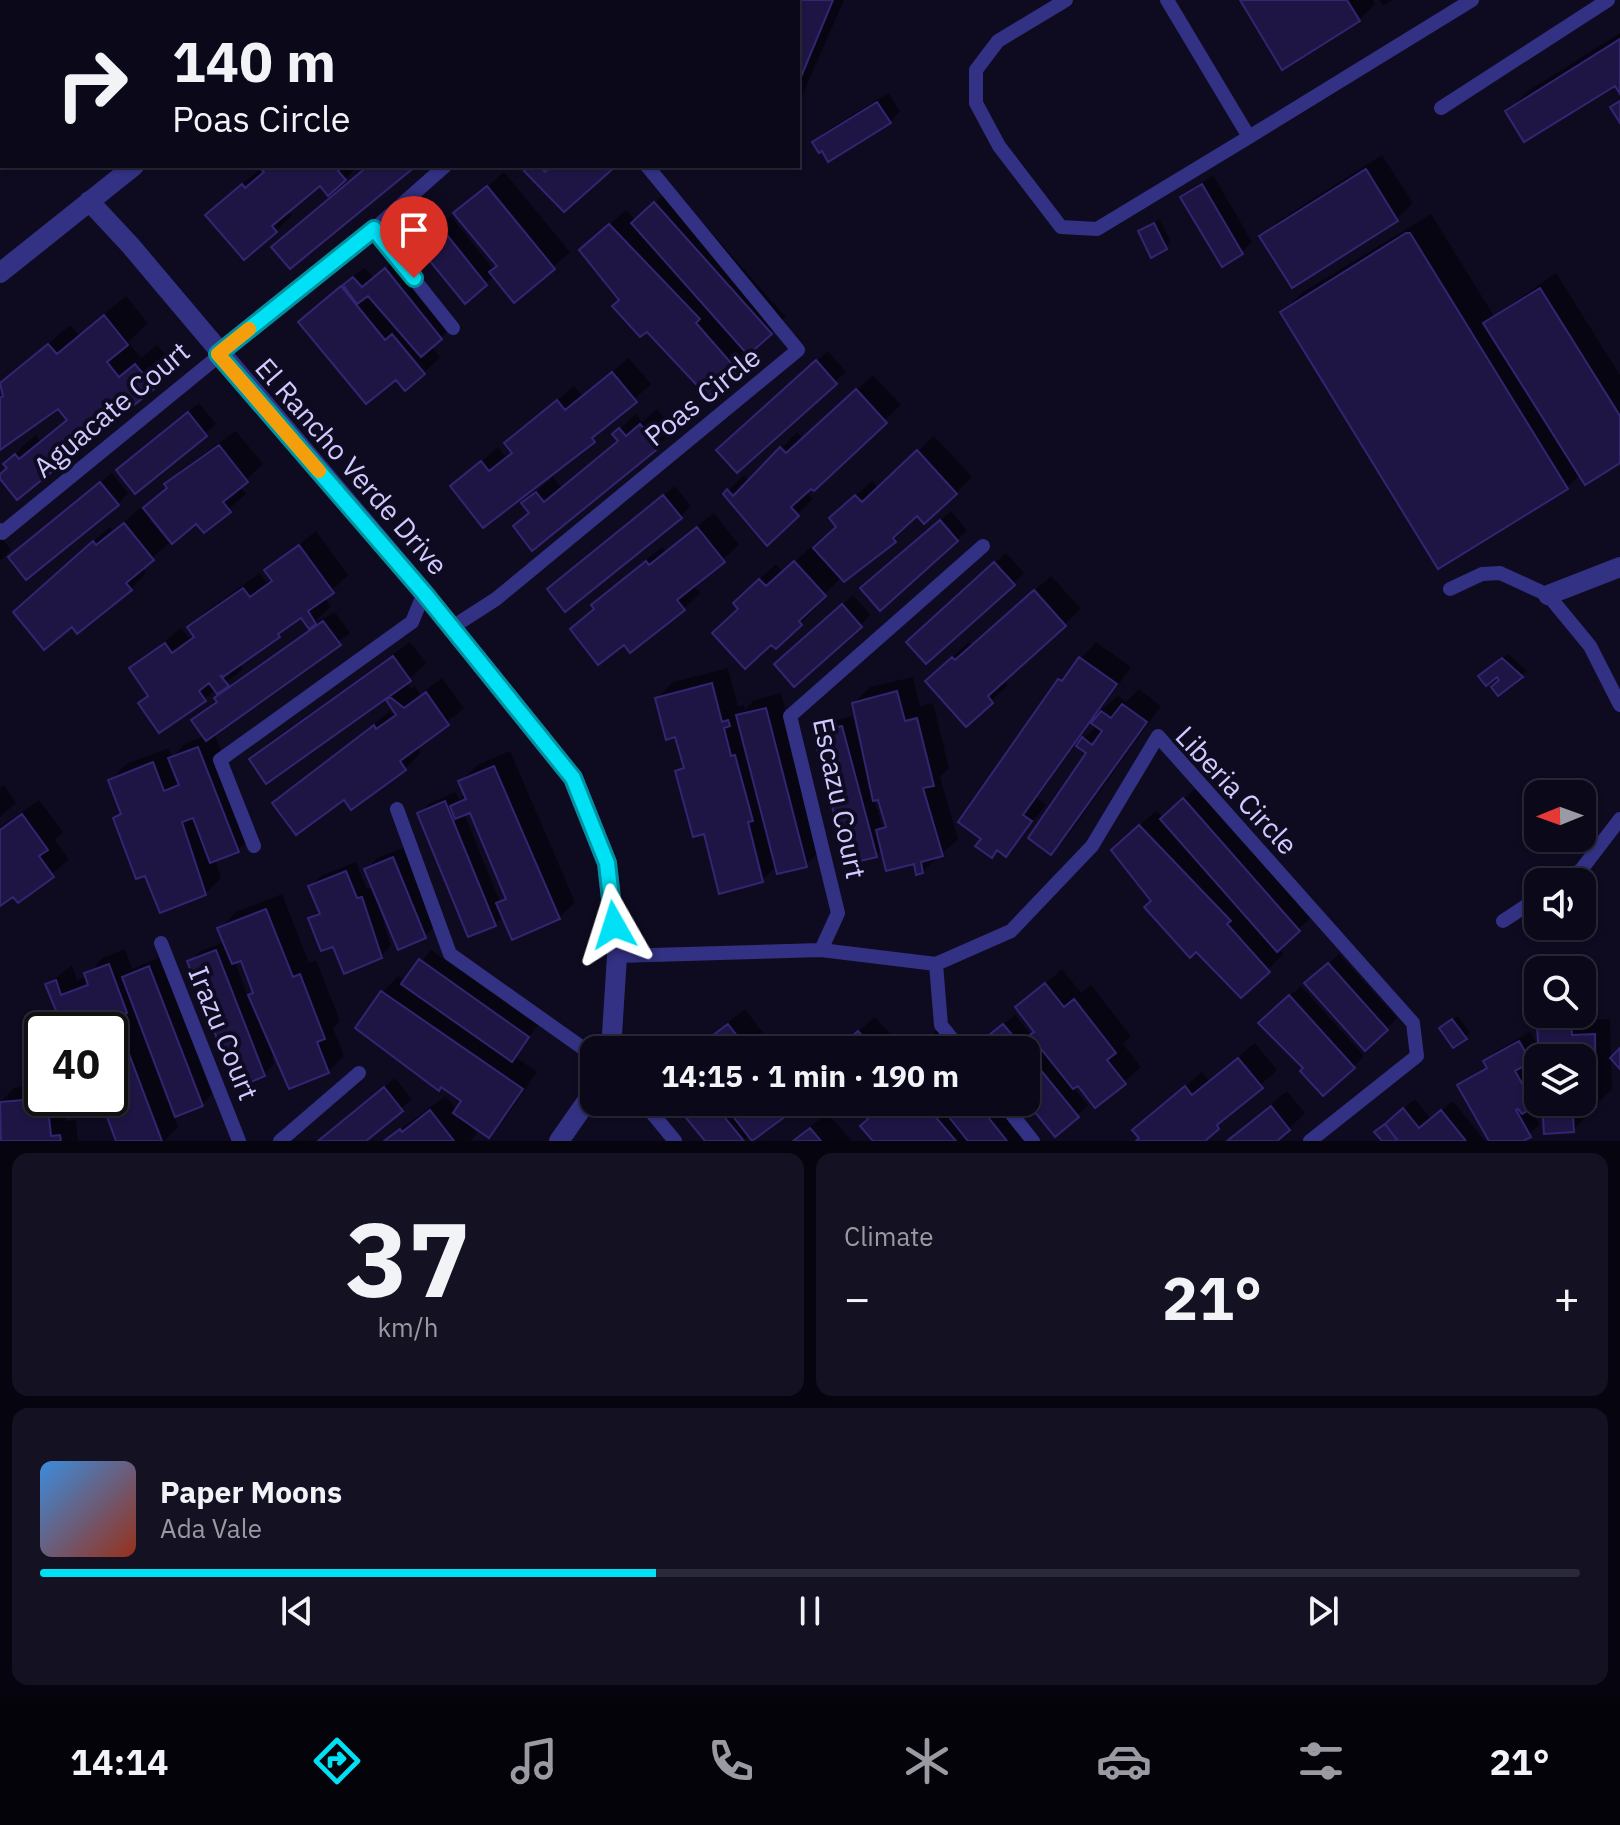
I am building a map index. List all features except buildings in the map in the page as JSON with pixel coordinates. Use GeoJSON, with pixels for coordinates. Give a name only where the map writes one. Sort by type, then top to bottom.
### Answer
{"type":"FeatureCollection","features":[{"type":"Feature","properties":{"kind":"street"},"geometry":{"type":"LineString","coordinates":[[0,273],[131,168]]}},
{"type":"Feature","properties":{"kind":"street","name":"El Rancho Verde Drive"},"geometry":{"type":"LineString","coordinates":[[89,201],[130,245],[218,354],[424,593],[573,778],[607,863],[617,956],[612,1036]]}},
{"type":"Feature","properties":{"kind":"street"},"geometry":{"type":"LineString","coordinates":[[1548,595],[1620,567]]}},
{"type":"Feature","properties":{"kind":"street"},"geometry":{"type":"LineString","coordinates":[[559,1141],[580,1111]]}},
{"type":"Feature","properties":{"kind":"lane"},"geometry":{"type":"LineString","coordinates":[[1066,0],[998,41],[976,70],[976,103],[999,146],[1061,227],[1097,229],[1472,0]]}},
{"type":"Feature","properties":{"kind":"lane"},"geometry":{"type":"LineString","coordinates":[[1167,0],[1249,137]]}},
{"type":"Feature","properties":{"kind":"lane"},"geometry":{"type":"LineString","coordinates":[[1441,108],[1608,0]]}},
{"type":"Feature","properties":{"kind":"lane"},"geometry":{"type":"LineString","coordinates":[[218,354],[374,229],[443,168]]}},
{"type":"Feature","properties":{"kind":"lane","name":"Poas Circle"},"geometry":{"type":"LineString","coordinates":[[451,628],[496,599],[798,350],[649,168]]}},
{"type":"Feature","properties":{"kind":"lane"},"geometry":{"type":"LineString","coordinates":[[374,229],[453,328]]}},
{"type":"Feature","properties":{"kind":"lane","name":"Aguacate Court"},"geometry":{"type":"LineString","coordinates":[[0,530],[2,533],[218,354]]}},
{"type":"Feature","properties":{"kind":"lane","name":"Escazu Court"},"geometry":{"type":"LineString","coordinates":[[821,950],[838,913],[790,716],[983,546]]}},
{"type":"Feature","properties":{"kind":"lane"},"geometry":{"type":"LineString","coordinates":[[1450,589],[1482,574],[1500,573],[1548,595],[1590,646],[1620,705]]}},
{"type":"Feature","properties":{"kind":"lane"},"geometry":{"type":"LineString","coordinates":[[254,846],[220,760],[412,622],[424,593]]}},
{"type":"Feature","properties":{"kind":"lane","name":"Liberia Circle"},"geometry":{"type":"LineString","coordinates":[[936,964],[1011,931],[1092,846],[1158,736],[1413,1023],[1417,1056],[1310,1141]]}},
{"type":"Feature","properties":{"kind":"lane"},"geometry":{"type":"LineString","coordinates":[[397,809],[450,954],[580,1046]]}},
{"type":"Feature","properties":{"kind":"lane"},"geometry":{"type":"LineString","coordinates":[[1583,868],[1620,819]]}},
{"type":"Feature","properties":{"kind":"lane"},"geometry":{"type":"LineString","coordinates":[[1503,921],[1524,907]]}},
{"type":"Feature","properties":{"kind":"lane","name":"Irazu Court"},"geometry":{"type":"LineString","coordinates":[[161,943],[239,1141]]}},
{"type":"Feature","properties":{"kind":"lane"},"geometry":{"type":"LineString","coordinates":[[617,956],[821,950],[936,964],[941,1025],[950,1036]]}},
{"type":"Feature","properties":{"kind":"lane"},"geometry":{"type":"LineString","coordinates":[[280,1141],[359,1073]]}},
{"type":"Feature","properties":{"kind":"lane"},"geometry":{"type":"LineString","coordinates":[[654,1116],[675,1141]]}},
{"type":"Feature","properties":{"kind":"lane"},"geometry":{"type":"LineString","coordinates":[[1013,1116],[1033,1141]]}},
{"type":"Feature","properties":{"kind":"slow traffic"},"geometry":{"type":"LineString","coordinates":[[249,329],[218,354],[319,471]]}},
{"type":"Feature","properties":{"kind":"route"},"geometry":{"type":"LineString","coordinates":[[414,278],[374,229],[218,354],[424,593],[573,778],[607,863],[614,925]]}}]}
